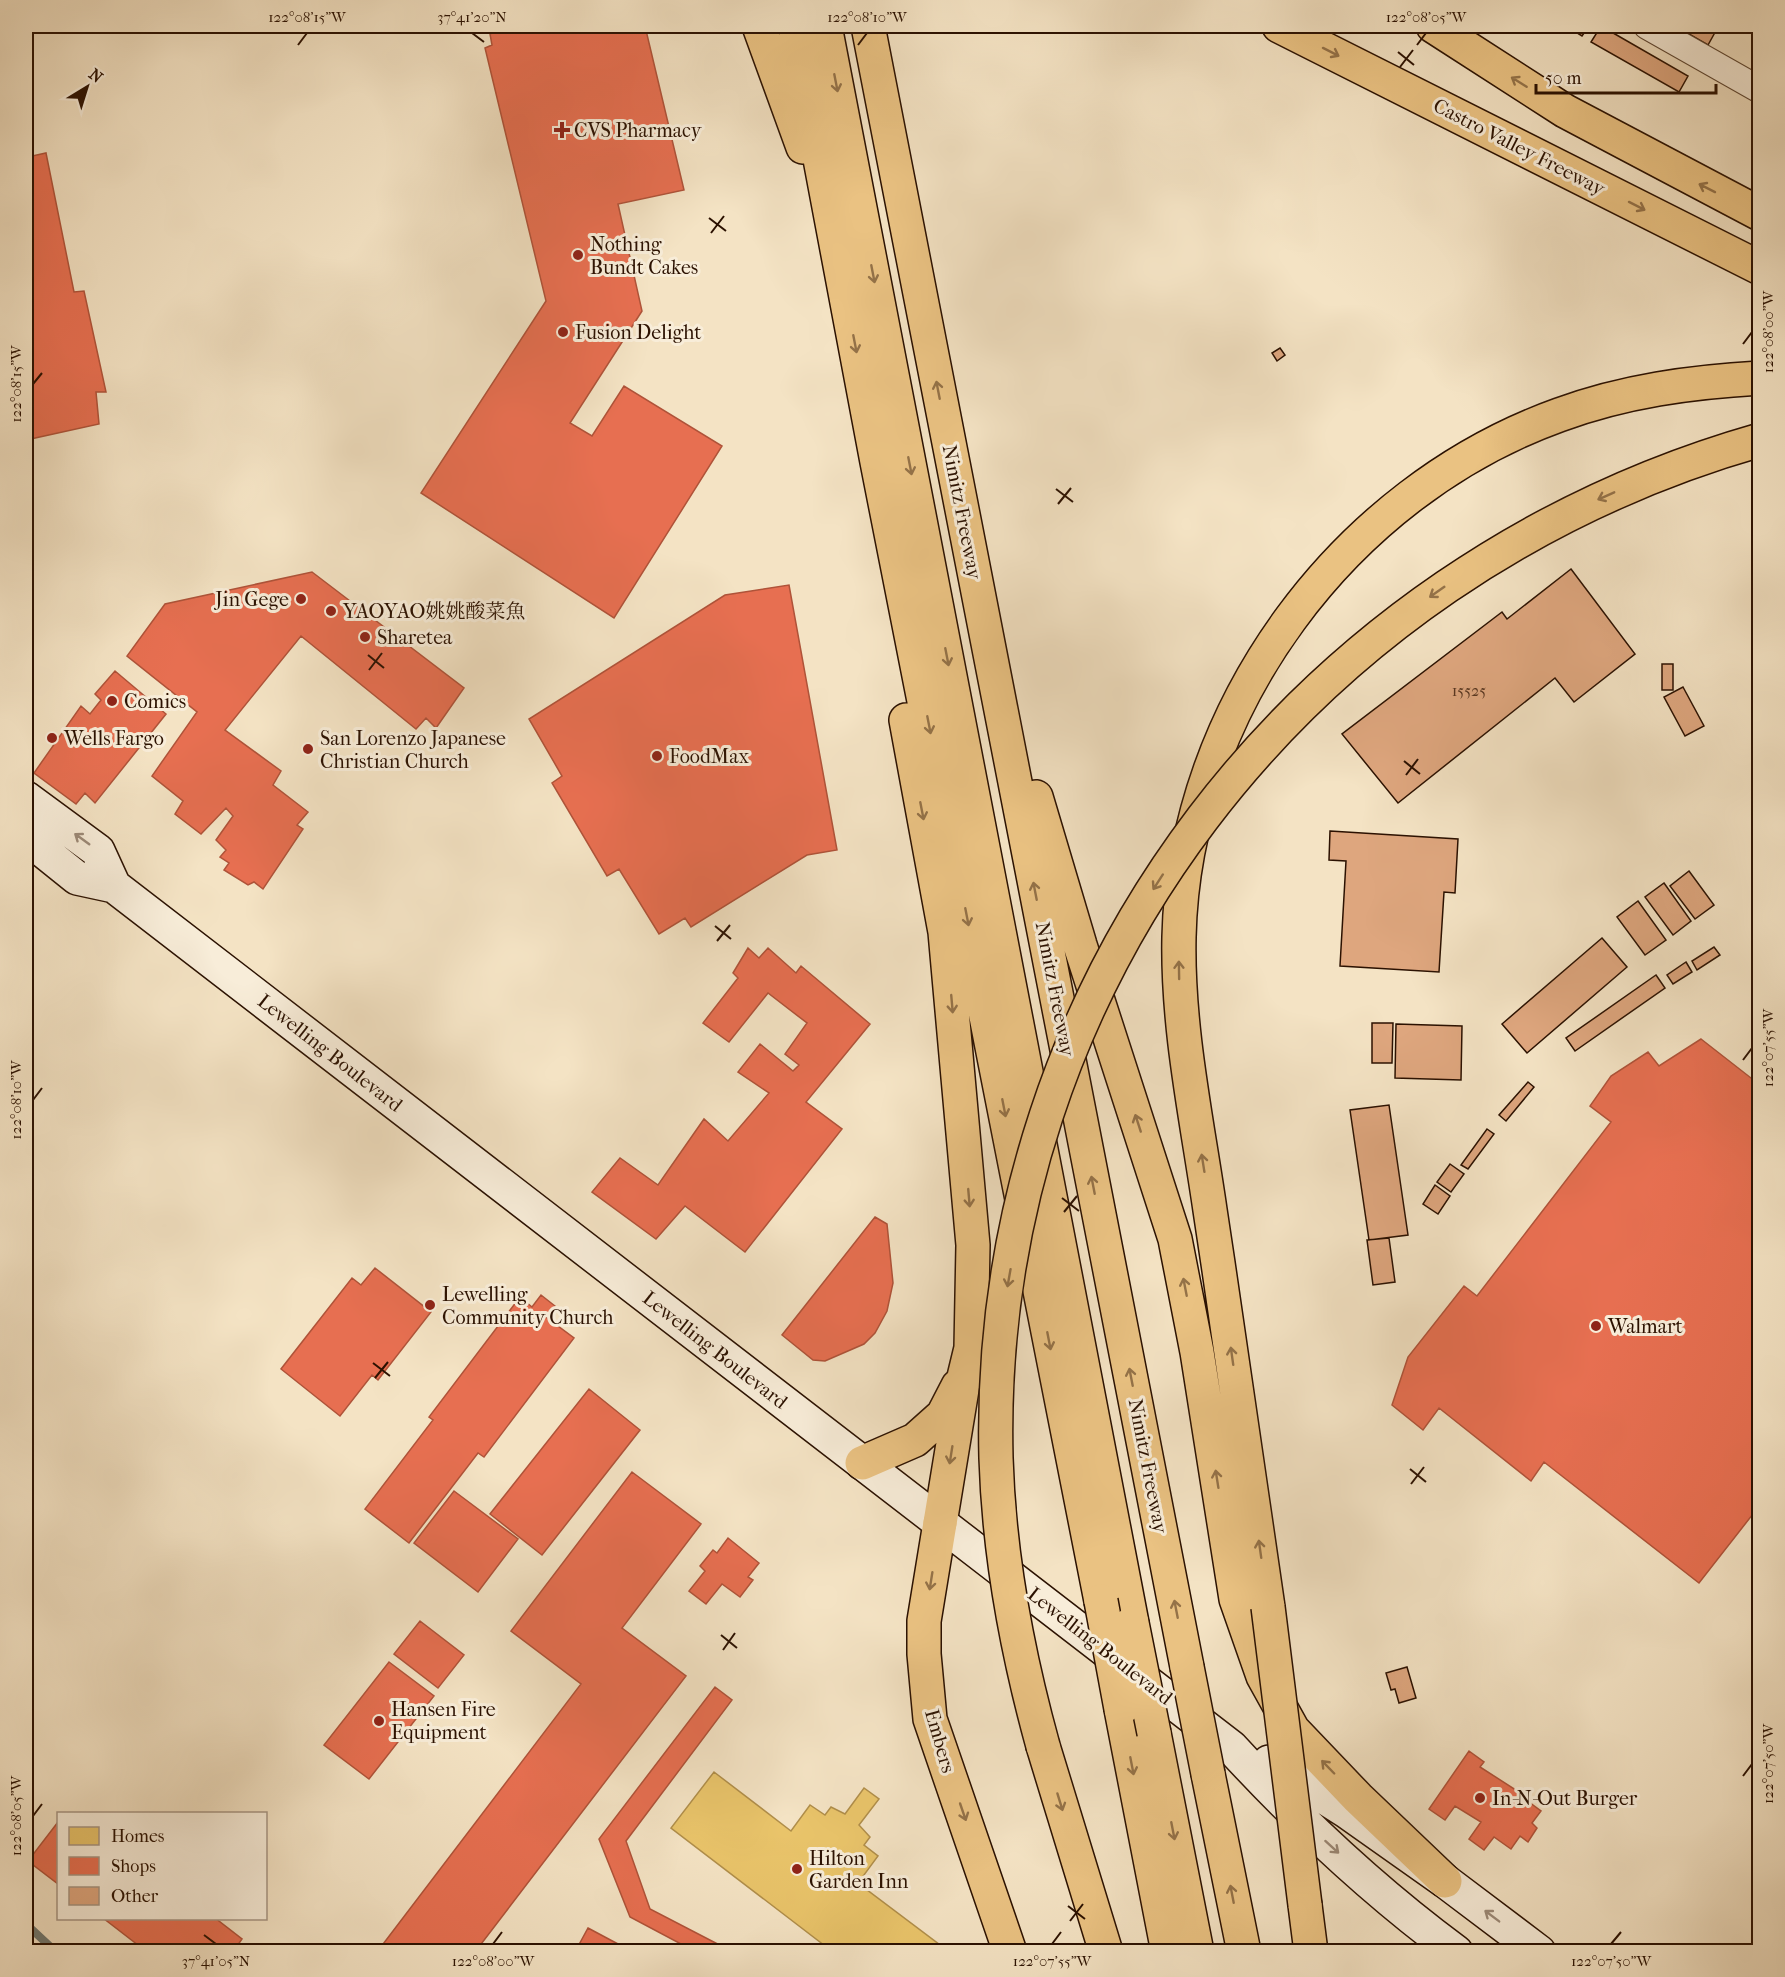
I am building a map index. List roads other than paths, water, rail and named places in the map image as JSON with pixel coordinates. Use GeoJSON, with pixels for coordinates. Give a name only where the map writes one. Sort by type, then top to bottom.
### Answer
{"type":"FeatureCollection","features":[{"type":"Feature","properties":{"kind":"main road"},"geometry":{"type":"LineString","coordinates":[[759,26],[776,77],[833,224]]}},
{"type":"Feature","properties":{"kind":"main road"},"geometry":{"type":"LineString","coordinates":[[795,26],[877,462],[1168,1952]]}},
{"type":"Feature","properties":{"kind":"main road"},"geometry":{"type":"LineString","coordinates":[[825,26],[1197,1952]]}},
{"type":"Feature","properties":{"kind":"main road","name":"Nimitz Freeway"},"geometry":{"type":"LineString","coordinates":[[868,26],[1244,1952]]}},
{"type":"Feature","properties":{"kind":"main road"},"geometry":{"type":"LineString","coordinates":[[892,26],[906,221]]}},
{"type":"Feature","properties":{"kind":"main road","name":"Castro Valley Freeway"},"geometry":{"type":"LineString","coordinates":[[1279,26],[1760,268]]}},
{"type":"Feature","properties":{"kind":"main road"},"geometry":{"type":"LineString","coordinates":[[1432,26],[1565,111],[1760,214]]}},
{"type":"Feature","properties":{"kind":"main road"},"geometry":{"type":"LineString","coordinates":[[1311,1952],[1268,1607],[1192,1091],[1180,987],[1179,934],[1184,885],[1206,787],[1225,733],[1252,677],[1275,639],[1305,598],[1372,528],[1414,493],[1461,461],[1538,423],[1608,399],[1658,387],[1760,378]]}},
{"type":"Feature","properties":{"kind":"main road"},"geometry":{"type":"LineString","coordinates":[[1106,1952],[1043,1746],[1019,1653],[1003,1554],[996,1455],[1001,1341],[1016,1236],[1042,1134],[1078,1034],[1125,939],[1180,849],[1245,765],[1318,689],[1398,620],[1484,560],[1576,509],[1673,468],[1760,440]]}},
{"type":"Feature","properties":{"kind":"main road"},"geometry":{"type":"LineString","coordinates":[[862,1463],[915,1440],[943,1415],[964,1377],[971,1348],[973,1245],[946,943],[897,676],[877,462]]}},
{"type":"Feature","properties":{"kind":"main road"},"geometry":{"type":"LineString","coordinates":[[981,612],[1080,945],[1175,1239],[1197,1352],[1236,1599],[1263,1676],[1293,1730],[1358,1798],[1445,1881]]}},
{"type":"Feature","properties":{"kind":"main road","name":"Lewelling Boulevard"},"geometry":{"type":"LineString","coordinates":[[26,798],[98,852],[114,886]]}},
{"type":"Feature","properties":{"kind":"main road","name":"Lewelling Boulevard"},"geometry":{"type":"LineString","coordinates":[[26,837],[78,878],[114,886],[1231,1747],[1294,1813],[1364,1876],[1456,1952]]}},
{"type":"Feature","properties":{"kind":"main road","name":"Embers"},"geometry":{"type":"LineString","coordinates":[[964,1377],[924,1621],[924,1654],[930,1719],[1010,1952]]}},
{"type":"Feature","properties":{"kind":"main road","name":"Lewelling Boulevard"},"geometry":{"type":"LineString","coordinates":[[1231,1747],[1271,1763],[1297,1778],[1445,1881],[1539,1952]]}},
{"type":"Feature","properties":{"kind":"street"},"geometry":{"type":"LineString","coordinates":[[1647,26],[1760,90]]}},
{"type":"Feature","properties":{"kind":"waterway"},"geometry":{"type":"LineString","coordinates":[[26,1924],[56,1952]]}},
{"type":"Feature","properties":{"kind":"place","name":"CVS Pharmacy"},"geometry":{"type":"Point","coordinates":[562,130]}},
{"type":"Feature","properties":{"kind":"place","name":"Nothing Bundt Cakes"},"geometry":{"type":"Point","coordinates":[578,255]}},
{"type":"Feature","properties":{"kind":"place","name":"Fusion Delight"},"geometry":{"type":"Point","coordinates":[563,332]}},
{"type":"Feature","properties":{"kind":"place","name":"Jin Gege"},"geometry":{"type":"Point","coordinates":[301,599]}},
{"type":"Feature","properties":{"kind":"place","name":"YAOYAO姚姚酸菜魚"},"geometry":{"type":"Point","coordinates":[331,611]}},
{"type":"Feature","properties":{"kind":"place","name":"Sharetea"},"geometry":{"type":"Point","coordinates":[365,637]}},
{"type":"Feature","properties":{"kind":"place","name":"Comics"},"geometry":{"type":"Point","coordinates":[112,701]}},
{"type":"Feature","properties":{"kind":"place","name":"Wells Fargo"},"geometry":{"type":"Point","coordinates":[52,738]}},
{"type":"Feature","properties":{"kind":"place","name":"San Lorenzo Japanese Christian Church"},"geometry":{"type":"Point","coordinates":[308,749]}},
{"type":"Feature","properties":{"kind":"place","name":"FoodMax"},"geometry":{"type":"Point","coordinates":[657,756]}},
{"type":"Feature","properties":{"kind":"place","name":"Lewelling Community Church"},"geometry":{"type":"Point","coordinates":[430,1305]}},
{"type":"Feature","properties":{"kind":"place","name":"Walmart"},"geometry":{"type":"Point","coordinates":[1596,1326]}},
{"type":"Feature","properties":{"kind":"place","name":"Hansen Fire Equipment"},"geometry":{"type":"Point","coordinates":[379,1721]}},
{"type":"Feature","properties":{"kind":"place","name":"In-N-Out Burger"},"geometry":{"type":"Point","coordinates":[1480,1798]}},
{"type":"Feature","properties":{"kind":"place","name":"Hilton Garden Inn"},"geometry":{"type":"Point","coordinates":[797,1869]}}]}
